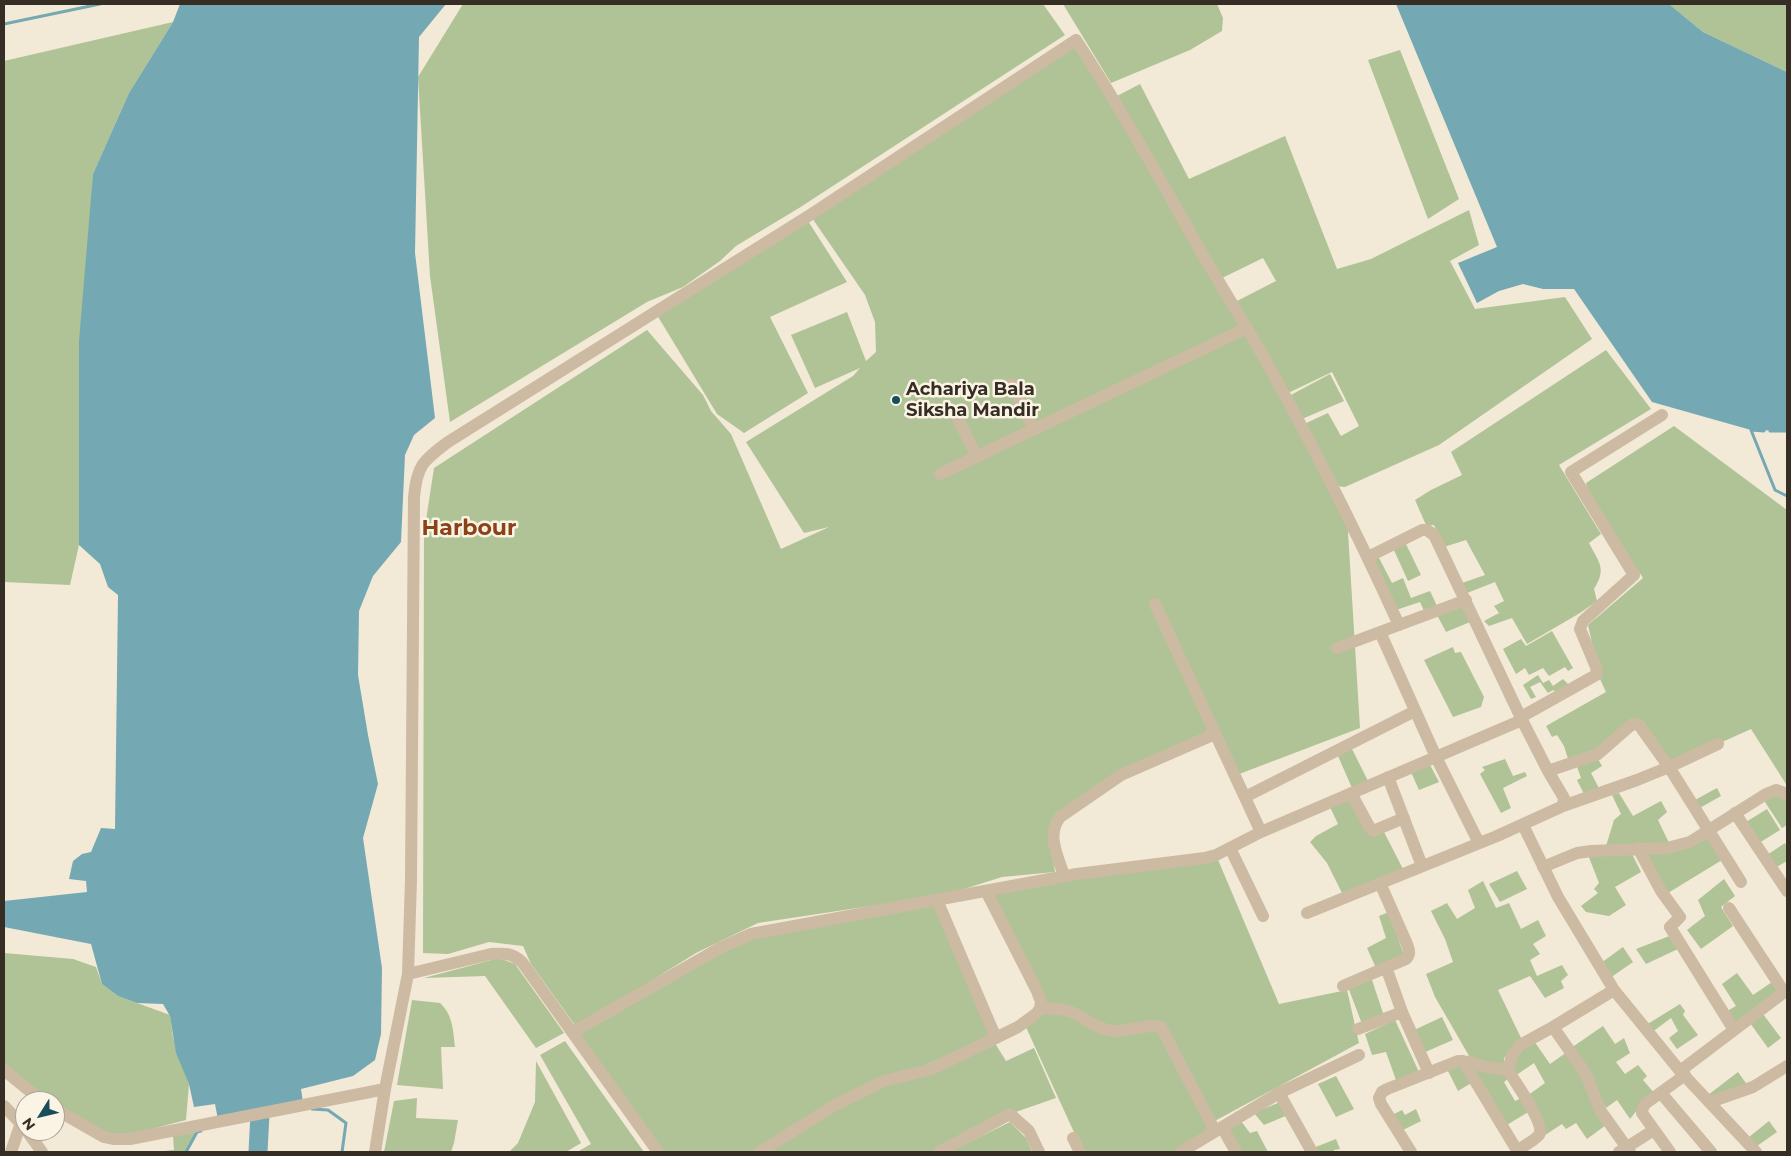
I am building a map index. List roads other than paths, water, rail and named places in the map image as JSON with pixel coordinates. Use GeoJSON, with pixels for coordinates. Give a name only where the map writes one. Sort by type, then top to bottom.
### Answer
{"type":"FeatureCollection","features":[{"type":"Feature","properties":{"kind":"street"},"geometry":{"type":"LineString","coordinates":[[375,1152],[385,1089],[408,974],[411,861],[414,497],[415,480],[420,467],[431,455],[448,442],[803,220],[1076,40],[1111,92],[1247,328],[1311,444],[1399,625]]}},
{"type":"Feature","properties":{"kind":"street"},"geometry":{"type":"LineString","coordinates":[[940,474],[1247,328]]}},
{"type":"Feature","properties":{"kind":"street"},"geometry":{"type":"LineString","coordinates":[[1012,384],[1034,429]]}},
{"type":"Feature","properties":{"kind":"street"},"geometry":{"type":"LineString","coordinates":[[954,412],[977,457]]}},
{"type":"Feature","properties":{"kind":"street"},"geometry":{"type":"LineString","coordinates":[[573,1032],[720,948],[751,934],[1064,876],[1205,858],[1522,718],[1596,675],[1596,667],[1580,629],[1581,624],[1583,620],[1634,575],[1571,472],[1662,416]]}},
{"type":"Feature","properties":{"kind":"street"},"geometry":{"type":"LineString","coordinates":[[1366,554],[1370,556],[1422,530],[1427,530],[1434,535],[1548,771],[1564,798],[1563,806]]}},
{"type":"Feature","properties":{"kind":"street"},"geometry":{"type":"LineString","coordinates":[[1337,648],[1466,600]]}},
{"type":"Feature","properties":{"kind":"street"},"geometry":{"type":"LineString","coordinates":[[1155,604],[1261,832]]}},
{"type":"Feature","properties":{"kind":"street"},"geometry":{"type":"LineString","coordinates":[[1380,632],[1436,757],[1479,843]]}},
{"type":"Feature","properties":{"kind":"street"},"geometry":{"type":"LineString","coordinates":[[1245,797],[1415,711]]}},
{"type":"Feature","properties":{"kind":"street"},"geometry":{"type":"LineString","coordinates":[[1548,771],[1598,754],[1633,724],[1639,725],[1669,767],[1741,882]]}},
{"type":"Feature","properties":{"kind":"street"},"geometry":{"type":"LineString","coordinates":[[1064,876],[1052,835],[1055,823],[1060,817],[1122,775],[1214,734]]}},
{"type":"Feature","properties":{"kind":"street"},"geometry":{"type":"LineString","coordinates":[[1306,913],[1523,825],[1563,806],[1669,767],[1718,744]]}},
{"type":"Feature","properties":{"kind":"street"},"geometry":{"type":"LineString","coordinates":[[1388,777],[1422,866]]}},
{"type":"Feature","properties":{"kind":"street"},"geometry":{"type":"LineString","coordinates":[[1543,867],[1577,853],[1606,849],[1667,848],[1677,846],[1690,842],[1772,791],[1781,791],[1787,794]]}},
{"type":"Feature","properties":{"kind":"street"},"geometry":{"type":"LineString","coordinates":[[1352,793],[1370,828],[1373,830],[1404,818]]}},
{"type":"Feature","properties":{"kind":"street"},"geometry":{"type":"LineString","coordinates":[[1735,813],[1787,891]]}},
{"type":"Feature","properties":{"kind":"street"},"geometry":{"type":"LineString","coordinates":[[1523,825],[1558,897],[1614,990],[1683,1073],[1756,1152]]}},
{"type":"Feature","properties":{"kind":"street"},"geometry":{"type":"LineString","coordinates":[[1230,848],[1263,916]]}},
{"type":"Feature","properties":{"kind":"street"},"geometry":{"type":"LineString","coordinates":[[1638,848],[1660,891],[1680,917],[1670,927],[1734,1030]]}},
{"type":"Feature","properties":{"kind":"street"},"geometry":{"type":"LineString","coordinates":[[1343,986],[1406,959],[1410,953],[1408,944],[1380,883]]}},
{"type":"Feature","properties":{"kind":"street"},"geometry":{"type":"LineString","coordinates":[[760,1152],[835,1105],[899,1076],[932,1069],[1018,1027],[1037,1014],[1041,1002],[1037,991],[986,891]]}},
{"type":"Feature","properties":{"kind":"street"},"geometry":{"type":"LineString","coordinates":[[937,900],[996,1038]]}},
{"type":"Feature","properties":{"kind":"street"},"geometry":{"type":"LineString","coordinates":[[1670,1152],[1642,1113],[1645,1104],[1661,1093],[1734,1030],[1786,991],[1730,908]]}},
{"type":"Feature","properties":{"kind":"street"},"geometry":{"type":"LineString","coordinates":[[408,974],[491,954],[505,953],[514,955],[522,962],[658,1152]]}},
{"type":"Feature","properties":{"kind":"street"},"geometry":{"type":"LineString","coordinates":[[1386,967],[1402,1012],[1429,1073]]}},
{"type":"Feature","properties":{"kind":"street"},"geometry":{"type":"LineString","coordinates":[[1508,1070],[1515,1050],[1614,990]]}},
{"type":"Feature","properties":{"kind":"street"},"geometry":{"type":"LineString","coordinates":[[1040,1008],[1070,1011],[1093,1026],[1116,1031],[1153,1026],[1161,1027],[1218,1129],[1236,1152]]}},
{"type":"Feature","properties":{"kind":"street"},"geometry":{"type":"LineString","coordinates":[[1358,1029],[1402,1012]]}},
{"type":"Feature","properties":{"kind":"street"},"geometry":{"type":"LineString","coordinates":[[1553,1027],[1586,1074],[1600,1110],[1625,1151],[1654,1130]]}},
{"type":"Feature","properties":{"kind":"street"},"geometry":{"type":"LineString","coordinates":[[1181,1152],[1279,1093],[1359,1056]]}},
{"type":"Feature","properties":{"kind":"street"},"geometry":{"type":"LineString","coordinates":[[1410,1152],[1379,1098],[1382,1092],[1449,1064],[1463,1061],[1508,1070]]}},
{"type":"Feature","properties":{"kind":"street"},"geometry":{"type":"LineString","coordinates":[[1463,1061],[1517,1152],[1538,1136],[1540,1127],[1539,1121],[1508,1070]]}},
{"type":"Feature","properties":{"kind":"street"},"geometry":{"type":"LineString","coordinates":[[1710,1102],[1753,1087],[1787,1066]]}},
{"type":"Feature","properties":{"kind":"street"},"geometry":{"type":"LineString","coordinates":[[4,1070],[30,1091]]}},
{"type":"Feature","properties":{"kind":"street"},"geometry":{"type":"LineString","coordinates":[[65,1116],[95,1133],[113,1139],[130,1138],[385,1089]]}},
{"type":"Feature","properties":{"kind":"street"},"geometry":{"type":"LineString","coordinates":[[1279,1093],[1312,1152]]}},
{"type":"Feature","properties":{"kind":"street"},"geometry":{"type":"LineString","coordinates":[[1661,1093],[1711,1152]]}},
{"type":"Feature","properties":{"kind":"street"},"geometry":{"type":"LineString","coordinates":[[5,1109],[15,1118]]}},
{"type":"Feature","properties":{"kind":"street"},"geometry":{"type":"LineString","coordinates":[[939,1152],[1010,1114],[1029,1131],[1039,1152]]}},
{"type":"Feature","properties":{"kind":"street"},"geometry":{"type":"LineString","coordinates":[[1073,1138],[1080,1152]]}},
{"type":"Feature","properties":{"kind":"street"},"geometry":{"type":"LineString","coordinates":[[34,1141],[42,1152]]}},
{"type":"Feature","properties":{"kind":"water"},"geometry":{"type":"Polygon","coordinates":[[[180,4],[446,4],[419,37],[415,253],[435,418],[414,435],[405,455],[401,542],[373,576],[359,611],[358,675],[378,784],[363,838],[382,968],[381,1034],[375,1060],[353,1076],[301,1089],[304,1109],[219,1125],[215,1104],[194,1107],[189,1084],[176,1053],[170,1016],[163,1004],[137,1003],[118,996],[102,984],[91,944],[4,927],[4,901],[87,892],[86,881],[69,879],[73,861],[82,854],[91,852],[101,828],[115,829],[118,595],[108,587],[100,564],[79,545],[79,341],[93,174],[129,93],[173,22],[180,4]]]}},
{"type":"Feature","properties":{"kind":"water"},"geometry":{"type":"Polygon","coordinates":[[[1396,4],[1669,4],[1703,32],[1787,72],[1787,431],[1751,430],[1652,402],[1574,289],[1543,289],[1523,284],[1499,291],[1477,303],[1458,263],[1497,247],[1396,4]]]}},
{"type":"Feature","properties":{"kind":"waterway"},"geometry":{"type":"LineString","coordinates":[[4,24],[100,4]]}},
{"type":"Feature","properties":{"kind":"waterway"},"geometry":{"type":"LineString","coordinates":[[1764,431],[1751,430],[1775,490],[1787,496]]}},
{"type":"Feature","properties":{"kind":"waterway"},"geometry":{"type":"LineString","coordinates":[[1770,431],[1787,431]]}},
{"type":"Feature","properties":{"kind":"waterway"},"geometry":{"type":"LineString","coordinates":[[258,1152],[261,1094]]}},
{"type":"Feature","properties":{"kind":"waterway"},"geometry":{"type":"LineString","coordinates":[[312,1109],[328,1110],[346,1123],[342,1152]]}},
{"type":"Feature","properties":{"kind":"waterway"},"geometry":{"type":"LineString","coordinates":[[186,1152],[197,1132],[201,1131]]}},
{"type":"Feature","properties":{"kind":"place","name":"Achariya Bala Siksha Mandir"},"geometry":{"type":"Point","coordinates":[896,400]}},
{"type":"Feature","properties":{"kind":"district","name":"Harbour"},"geometry":{"type":"Point","coordinates":[469,529]}}]}
